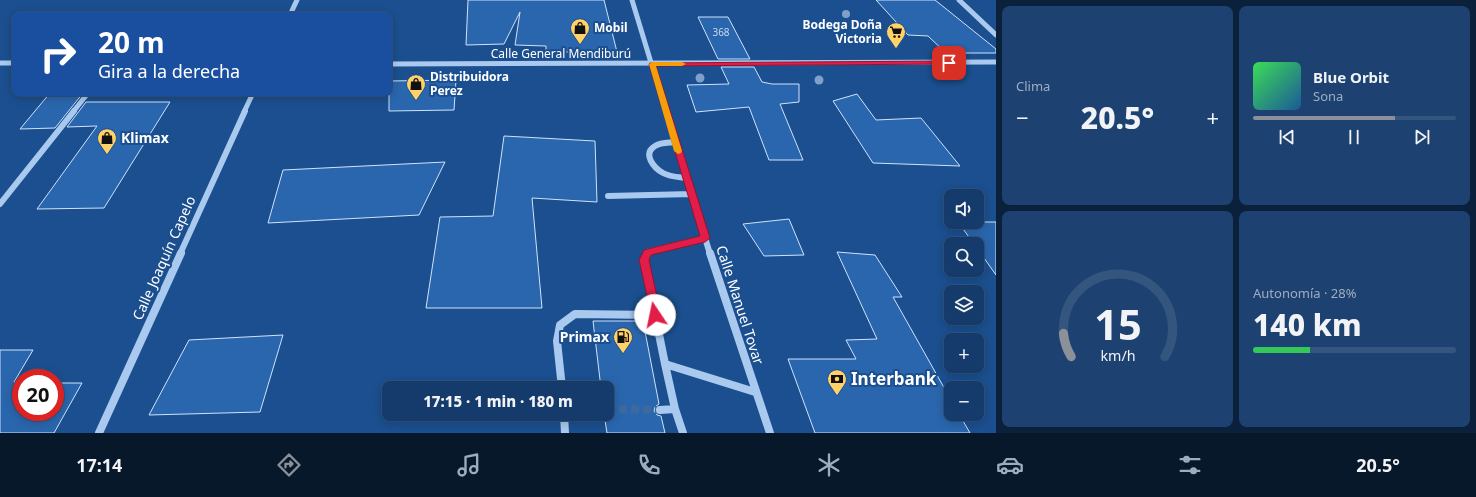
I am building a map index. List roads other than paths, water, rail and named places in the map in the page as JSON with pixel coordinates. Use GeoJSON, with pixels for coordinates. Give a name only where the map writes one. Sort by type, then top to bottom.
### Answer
{"type":"FeatureCollection","features":[{"type":"Feature","properties":{"kind":"street"},"geometry":{"type":"LineString","coordinates":[[291,12],[297,0]]}},
{"type":"Feature","properties":{"kind":"street","name":"Calle Manuel Tovar"},"geometry":{"type":"LineString","coordinates":[[632,0],[705,238],[755,392],[770,433]]}},
{"type":"Feature","properties":{"kind":"street"},"geometry":{"type":"LineString","coordinates":[[959,0],[996,34]]}},
{"type":"Feature","properties":{"kind":"street","name":"Calle General Mendiburú"},"geometry":{"type":"LineString","coordinates":[[392,64],[996,62]]}},
{"type":"Feature","properties":{"kind":"street"},"geometry":{"type":"LineString","coordinates":[[0,63],[12,63]]}},
{"type":"Feature","properties":{"kind":"street"},"geometry":{"type":"LineString","coordinates":[[0,204],[86,96]]}},
{"type":"Feature","properties":{"kind":"street","name":"Calle Joaquín Capelo"},"geometry":{"type":"LineString","coordinates":[[99,433],[252,96]]}},
{"type":"Feature","properties":{"kind":"street"},"geometry":{"type":"LineString","coordinates":[[676,142],[658,144],[649,153],[649,159],[652,166],[667,176],[687,178]]}},
{"type":"Feature","properties":{"kind":"street"},"geometry":{"type":"LineString","coordinates":[[608,196],[692,194]]}},
{"type":"Feature","properties":{"kind":"street"},"geometry":{"type":"LineString","coordinates":[[683,433],[675,409],[644,260],[648,252],[705,238]]}},
{"type":"Feature","properties":{"kind":"street"},"geometry":{"type":"LineString","coordinates":[[561,381],[557,341],[560,325],[575,314],[655,315]]}},
{"type":"Feature","properties":{"kind":"street"},"geometry":{"type":"LineString","coordinates":[[665,364],[755,392]]}},
{"type":"Feature","properties":{"kind":"street"},"geometry":{"type":"LineString","coordinates":[[660,410],[675,409]]}},
{"type":"Feature","properties":{"kind":"street"},"geometry":{"type":"LineString","coordinates":[[564,421],[565,433]]}},
{"type":"Feature","properties":{"kind":"tunnel"},"geometry":{"type":"LineString","coordinates":[[614,409],[660,410]]}},
{"type":"Feature","properties":{"kind":"place","name":"Mobil"},"geometry":{"type":"Point","coordinates":[580,45]}},
{"type":"Feature","properties":{"kind":"place","name":"Bodega Doña Victoria"},"geometry":{"type":"Point","coordinates":[896,49]}},
{"type":"Feature","properties":{"kind":"place","name":"Distribuidora Perez"},"geometry":{"type":"Point","coordinates":[416,101]}},
{"type":"Feature","properties":{"kind":"place","name":"Klimax"},"geometry":{"type":"Point","coordinates":[107,155]}},
{"type":"Feature","properties":{"kind":"place","name":"Primax"},"geometry":{"type":"Point","coordinates":[623,354]}},
{"type":"Feature","properties":{"kind":"place","name":"Interbank"},"geometry":{"type":"Point","coordinates":[837,396]}}]}
